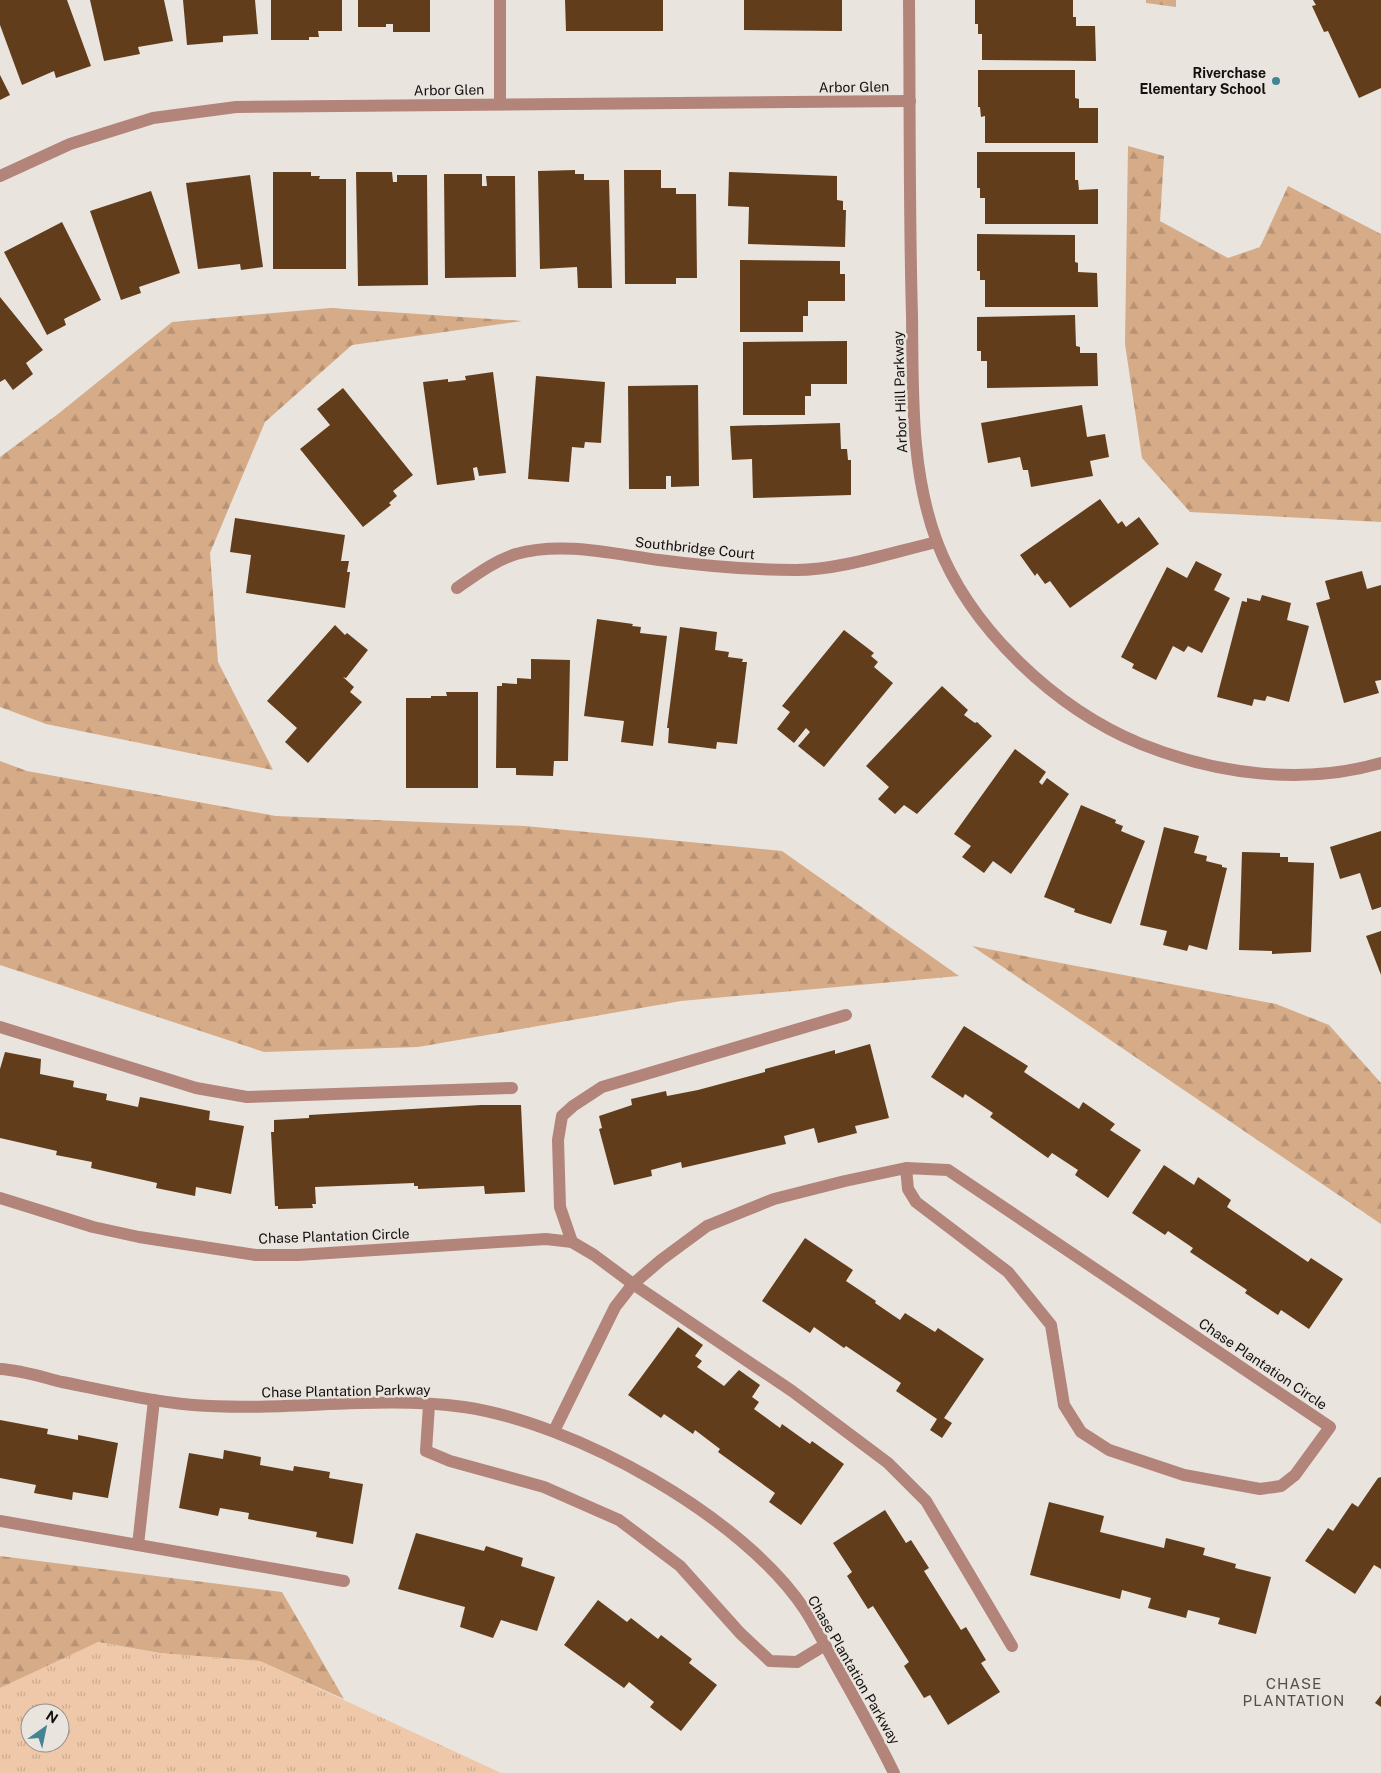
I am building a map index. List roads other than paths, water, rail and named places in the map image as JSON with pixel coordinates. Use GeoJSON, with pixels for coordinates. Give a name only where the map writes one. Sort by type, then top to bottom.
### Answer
{"type":"FeatureCollection","features":[{"type":"Feature","properties":{"kind":"street"},"geometry":{"type":"LineString","coordinates":[[500,0],[500,104]]}},
{"type":"Feature","properties":{"kind":"street","name":"Arbor Hill Parkway"},"geometry":{"type":"LineString","coordinates":[[909,0],[913,412],[916,453],[937,542],[958,582],[1003,646],[1036,679],[1074,708],[1115,733],[1191,761],[1232,771],[1277,774],[1327,772],[1381,763]]}},
{"type":"Feature","properties":{"kind":"street","name":"Arbor Glen"},"geometry":{"type":"LineString","coordinates":[[0,176],[70,144],[153,118],[236,107],[910,101]]}},
{"type":"Feature","properties":{"kind":"street","name":"Southbridge Court"},"geometry":{"type":"LineString","coordinates":[[457,588],[492,564],[517,554],[544,550],[569,548],[713,567],[798,570],[838,565],[937,542]]}},
{"type":"Feature","properties":{"kind":"street"},"geometry":{"type":"LineString","coordinates":[[572,1242],[560,1207],[558,1140],[562,1116],[573,1106],[602,1087],[846,1015]]}},
{"type":"Feature","properties":{"kind":"street"},"geometry":{"type":"LineString","coordinates":[[0,1027],[196,1088],[247,1097],[512,1088]]}},
{"type":"Feature","properties":{"kind":"street","name":"Chase Plantation Circle"},"geometry":{"type":"LineString","coordinates":[[554,1431],[616,1307],[633,1284],[661,1260],[708,1226],[774,1199],[906,1168],[948,1170],[1330,1427],[1295,1475],[1281,1486],[1260,1489],[1184,1475],[1109,1450],[1081,1432],[1064,1406],[1051,1325],[1008,1272],[916,1202],[908,1188],[906,1168]]}},
{"type":"Feature","properties":{"kind":"street","name":"Chase Plantation Circle"},"geometry":{"type":"LineString","coordinates":[[0,1198],[93,1227],[140,1237],[256,1255],[298,1255],[546,1239],[572,1242],[594,1255],[633,1284]]}},
{"type":"Feature","properties":{"kind":"street"},"geometry":{"type":"LineString","coordinates":[[633,1284],[792,1391],[888,1463],[926,1501],[1012,1646]]}},
{"type":"Feature","properties":{"kind":"street","name":"Chase Plantation Parkway"},"geometry":{"type":"LineString","coordinates":[[0,1369],[154,1400],[240,1407],[406,1403],[463,1407],[508,1416],[586,1444],[654,1482],[717,1522],[762,1558],[804,1608],[873,1731],[894,1773]]}},
{"type":"Feature","properties":{"kind":"street"},"geometry":{"type":"LineString","coordinates":[[138,1545],[154,1400]]}},
{"type":"Feature","properties":{"kind":"street"},"geometry":{"type":"LineString","coordinates":[[429,1405],[426,1452],[450,1461],[544,1487],[619,1520],[680,1566],[740,1633],[770,1661],[797,1662],[825,1645]]}},
{"type":"Feature","properties":{"kind":"street"},"geometry":{"type":"LineString","coordinates":[[0,1521],[344,1581]]}},
{"type":"Feature","properties":{"kind":"place","name":"Riverchase Elementary School"},"geometry":{"type":"Point","coordinates":[1276,81]}},
{"type":"Feature","properties":{"kind":"district","name":"CHASE PLANTATION"},"geometry":{"type":"Point","coordinates":[1294,1692]}}]}
